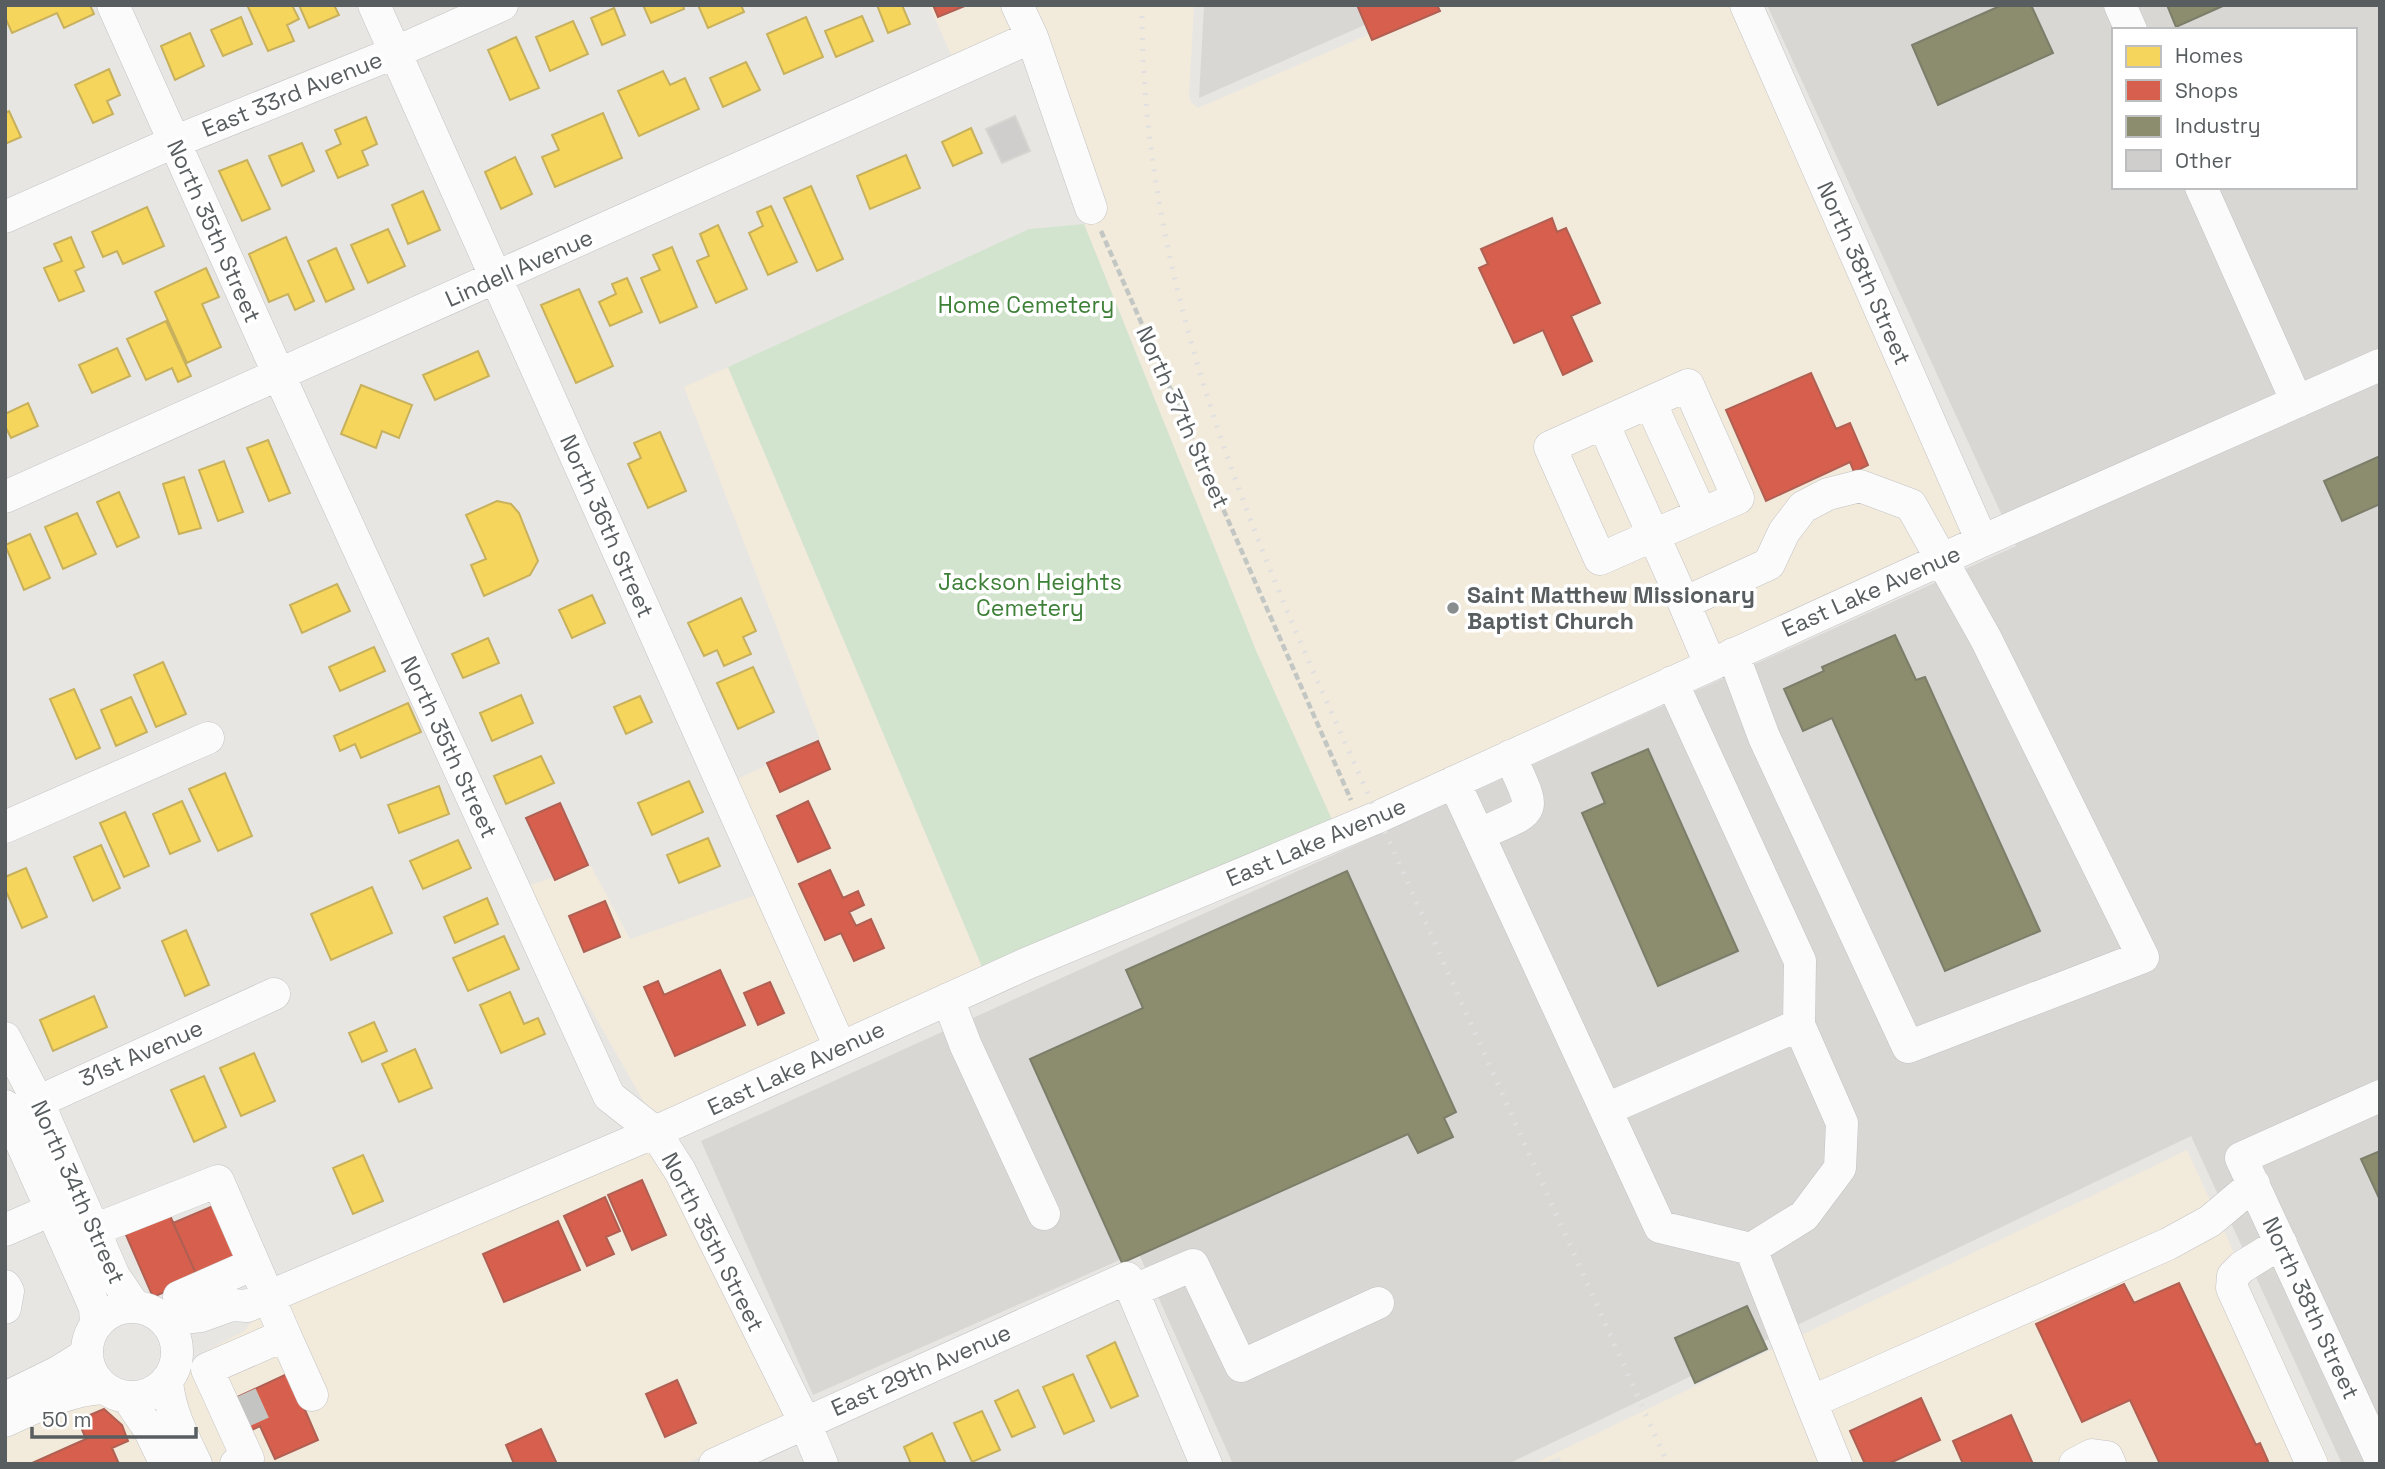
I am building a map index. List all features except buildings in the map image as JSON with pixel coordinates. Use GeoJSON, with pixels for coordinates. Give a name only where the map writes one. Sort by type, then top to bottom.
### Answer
{"type":"FeatureCollection","features":[{"type":"Feature","properties":{"kind":"street","name":"North 35th Street"},"geometry":{"type":"LineString","coordinates":[[113,5],[609,1097],[655,1132],[680,1171],[805,1423],[822,1464]]}},
{"type":"Feature","properties":{"kind":"street","name":"North 36th Street"},"geometry":{"type":"LineString","coordinates":[[374,5],[840,1047]]}},
{"type":"Feature","properties":{"kind":"street","name":"East 33rd Avenue"},"geometry":{"type":"LineString","coordinates":[[5,217],[174,142],[394,53],[502,5]]}},
{"type":"Feature","properties":{"kind":"street"},"geometry":{"type":"LineString","coordinates":[[1017,5],[1032,37],[1091,208]]}},
{"type":"Feature","properties":{"kind":"street","name":"North 38th Street"},"geometry":{"type":"LineString","coordinates":[[1746,5],[1982,541]]}},
{"type":"Feature","properties":{"kind":"street"},"geometry":{"type":"LineString","coordinates":[[2120,5],[2130,28]]}},
{"type":"Feature","properties":{"kind":"street","name":"Lindell Avenue"},"geometry":{"type":"LineString","coordinates":[[5,498],[1032,37]]}},
{"type":"Feature","properties":{"kind":"street"},"geometry":{"type":"LineString","coordinates":[[2202,189],[2297,402]]}},
{"type":"Feature","properties":{"kind":"street","name":"East Lake Avenue"},"geometry":{"type":"LineString","coordinates":[[171,1309],[201,1316],[232,1305],[258,1302],[655,1132],[948,999],[1362,823],[1982,541],[2380,365]]}},
{"type":"Feature","properties":{"kind":"street"},"geometry":{"type":"LineString","coordinates":[[1688,385],[1738,498],[1600,559],[1550,447],[1603,423],[1688,385]]}},
{"type":"Feature","properties":{"kind":"street"},"geometry":{"type":"LineString","coordinates":[[1650,402],[1701,514]]}},
{"type":"Feature","properties":{"kind":"street"},"geometry":{"type":"LineString","coordinates":[[1603,423],[1684,603],[1721,659],[1764,737],[1908,1047],[2143,957],[1986,639],[1911,505],[1860,486],[1828,494],[1803,507],[1784,532],[1769,564],[1684,603]]}},
{"type":"Feature","properties":{"kind":"street"},"geometry":{"type":"LineString","coordinates":[[1454,782],[1660,1227],[1751,1249],[1804,1216],[1840,1168],[1842,1123],[1799,1025],[1800,961],[1672,682]]}},
{"type":"Feature","properties":{"kind":"street"},"geometry":{"type":"LineString","coordinates":[[5,827],[208,738]]}},
{"type":"Feature","properties":{"kind":"street"},"geometry":{"type":"LineString","coordinates":[[1479,834],[1523,815],[1529,807],[1530,799],[1510,756]]}},
{"type":"Feature","properties":{"kind":"street","name":"31st Avenue"},"geometry":{"type":"LineString","coordinates":[[7,1110],[37,1100],[274,994]]}},
{"type":"Feature","properties":{"kind":"street"},"geometry":{"type":"LineString","coordinates":[[948,999],[966,1046],[1044,1214]]}},
{"type":"Feature","properties":{"kind":"street"},"geometry":{"type":"LineString","coordinates":[[1607,1109],[1799,1025]]}},
{"type":"Feature","properties":{"kind":"street","name":"North 34th Street"},"geometry":{"type":"LineString","coordinates":[[5,1038],[37,1100],[114,1276],[135,1307]]}},
{"type":"Feature","properties":{"kind":"street"},"geometry":{"type":"LineString","coordinates":[[1811,1402],[2168,1244],[2210,1221],[2248,1171],[2380,1096]]}},
{"type":"Feature","properties":{"kind":"street","name":"North 34th Street"},"geometry":{"type":"LineString","coordinates":[[7,1110],[95,1308],[96,1324]]}},
{"type":"Feature","properties":{"kind":"street","name":"North 38th Street"},"geometry":{"type":"LineString","coordinates":[[2248,1171],[2380,1458]]}},
{"type":"Feature","properties":{"kind":"street"},"geometry":{"type":"LineString","coordinates":[[94,1230],[218,1181],[254,1264],[258,1302],[285,1335],[312,1395]]}},
{"type":"Feature","properties":{"kind":"street"},"geometry":{"type":"LineString","coordinates":[[5,1230],[51,1210]]}},
{"type":"Feature","properties":{"kind":"street"},"geometry":{"type":"LineString","coordinates":[[2281,1243],[2233,1276],[2232,1288],[2312,1464]]}},
{"type":"Feature","properties":{"kind":"street"},"geometry":{"type":"LineString","coordinates":[[1751,1249],[1836,1464]]}},
{"type":"Feature","properties":{"kind":"street"},"geometry":{"type":"LineString","coordinates":[[166,1464],[149,1429],[90,1366],[86,1345],[96,1324],[115,1311],[135,1307],[171,1309],[254,1264]]}},
{"type":"Feature","properties":{"kind":"street","name":"East 29th Avenue"},"geometry":{"type":"LineString","coordinates":[[716,1464],[805,1423],[1130,1284],[1194,1265],[1241,1366],[1378,1303]]}},
{"type":"Feature","properties":{"kind":"street"},"geometry":{"type":"LineString","coordinates":[[1130,1284],[1206,1464]]}},
{"type":"Feature","properties":{"kind":"street"},"geometry":{"type":"LineString","coordinates":[[5,1286],[8,1291],[5,1308]]}},
{"type":"Feature","properties":{"kind":"street","name":"East Lake Avenue"},"geometry":{"type":"LineString","coordinates":[[172,1372],[191,1345],[238,1319],[258,1302]]}},
{"type":"Feature","properties":{"kind":"street"},"geometry":{"type":"LineString","coordinates":[[171,1309],[174,1339],[169,1400],[176,1422],[196,1464]]}},
{"type":"Feature","properties":{"kind":"street"},"geometry":{"type":"LineString","coordinates":[[245,1446],[207,1369],[285,1335]]}},
{"type":"Feature","properties":{"kind":"street"},"geometry":{"type":"LineString","coordinates":[[5,1398],[58,1372],[87,1354]]}},
{"type":"Feature","properties":{"kind":"street"},"geometry":{"type":"LineString","coordinates":[[226,1361],[242,1395]]}},
{"type":"Feature","properties":{"kind":"street"},"geometry":{"type":"LineString","coordinates":[[5,1421],[82,1389],[150,1394],[172,1372]]}},
{"type":"Feature","properties":{"kind":"street"},"geometry":{"type":"LineString","coordinates":[[2075,1464],[2092,1455],[2107,1457],[2110,1464]]}},
{"type":"Feature","properties":{"kind":"path","name":"North 37th Street"},"geometry":{"type":"LineString","coordinates":[[1091,208],[1362,823]]}},
{"type":"Feature","properties":{"kind":"shaded area"},"geometry":{"type":"Polygon","coordinates":[[[929,5],[1005,5],[1016,30],[953,59],[929,5]]]}},
{"type":"Feature","properties":{"kind":"shaded area"},"geometry":{"type":"Polygon","coordinates":[[[1030,5],[1194,5],[1189,96],[1198,108],[1437,5],[1733,5],[1966,534],[1333,822],[1257,653],[1084,224],[1105,216],[1030,5]]]}},
{"type":"Feature","properties":{"kind":"shaded area"},"geometry":{"type":"Polygon","coordinates":[[[1204,5],[1410,5],[1199,98],[1204,5]]]}},
{"type":"Feature","properties":{"kind":"shaded area"},"geometry":{"type":"Polygon","coordinates":[[[1767,5],[2380,5],[2380,1464],[2342,1464],[2191,1136],[1508,1464],[1233,1464],[1138,1252],[813,1395],[701,1141],[2016,546],[1767,5]]]}},
{"type":"Feature","properties":{"kind":"shaded area"},"geometry":{"type":"Polygon","coordinates":[[[728,367],[983,969],[845,1031],[733,781],[820,740],[684,387],[728,367]]]}},
{"type":"Feature","properties":{"kind":"shaded area"},"geometry":{"type":"Polygon","coordinates":[[[591,866],[630,939],[759,894],[824,1040],[656,1118],[650,1113],[542,923],[526,886],[591,866]]]}},
{"type":"Feature","properties":{"kind":"shaded area"},"geometry":{"type":"Polygon","coordinates":[[[654,1147],[789,1416],[685,1464],[209,1464],[179,1388],[183,1384],[181,1382],[186,1369],[199,1355],[244,1331],[253,1320],[258,1320],[258,1315],[654,1147]]]}},
{"type":"Feature","properties":{"kind":"shaded area"},"geometry":{"type":"Polygon","coordinates":[[[2187,1150],[2331,1464],[1562,1464],[1559,1457],[1542,1464],[1533,1464],[2187,1150]]]}},
{"type":"Feature","properties":{"kind":"shaded area"},"geometry":{"type":"Polygon","coordinates":[[[101,1401],[119,1409],[153,1464],[5,1464],[5,1435],[70,1406],[101,1401]]]}},
{"type":"Feature","properties":{"kind":"green space","name":"Jackson Heights Cemetery"},"geometry":{"type":"Polygon","coordinates":[[[1084,224],[1257,653],[1333,822],[983,969],[728,367],[1029,229],[1084,224]]]}},
{"type":"Feature","properties":{"kind":"tunnel"},"geometry":{"type":"LineString","coordinates":[[241,1395],[256,1428]]}},
{"type":"Feature","properties":{"kind":"railway"},"geometry":{"type":"LineString","coordinates":[[1142,5],[1145,91],[1155,176],[1170,259],[1191,342],[1244,504],[1309,662],[1668,1464]]}},
{"type":"Feature","properties":{"kind":"place","name":"Saint Matthew Missionary Baptist Church"},"geometry":{"type":"Point","coordinates":[1453,608]}},
{"type":"Feature","properties":{"kind":"park label","name":"Home Cemetery"},"geometry":{"type":"Point","coordinates":[1026,305]}}]}
